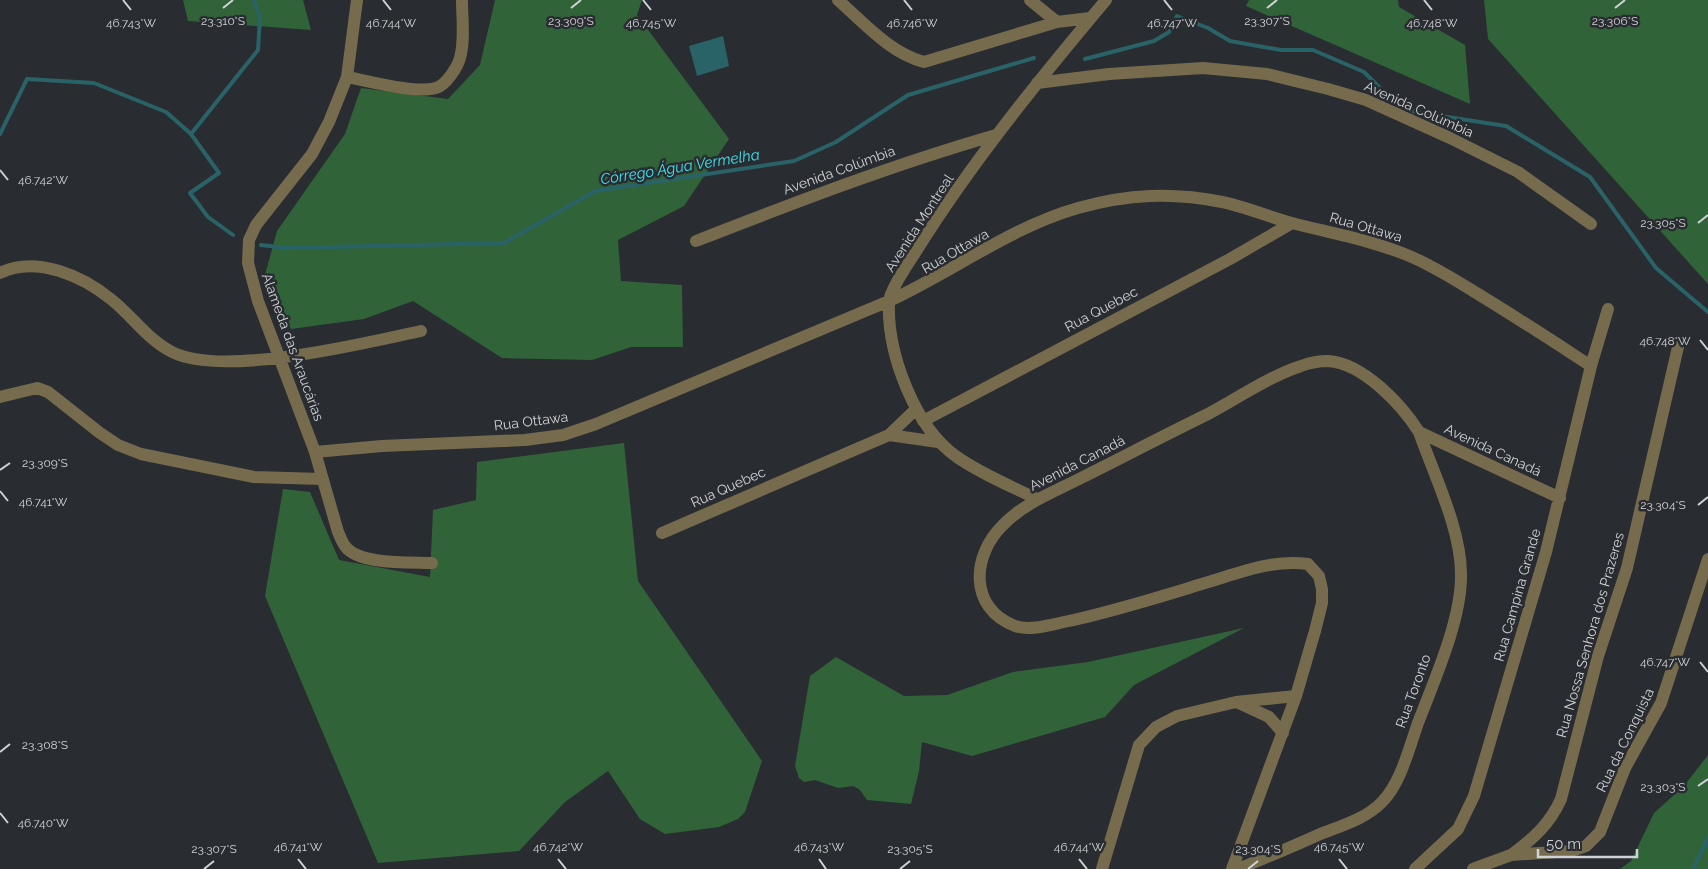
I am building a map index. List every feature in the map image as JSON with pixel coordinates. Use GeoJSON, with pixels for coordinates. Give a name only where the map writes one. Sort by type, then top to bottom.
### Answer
{"type":"FeatureCollection","features":[{"type":"Feature","properties":{"kind":"street","name":"Alameda das Araucárias"},"geometry":{"type":"LineString","coordinates":[[356,0],[347,77],[329,122],[312,154],[256,225],[249,240],[248,263],[256,291],[315,452],[338,532],[345,547],[355,555],[373,560],[432,563]]}},
{"type":"Feature","properties":{"kind":"street"},"geometry":{"type":"LineString","coordinates":[[347,77],[406,89],[436,88],[450,77],[459,60],[462,38],[462,0]]}},
{"type":"Feature","properties":{"kind":"street"},"geometry":{"type":"LineString","coordinates":[[838,0],[896,50],[910,58],[924,62],[1058,22],[1090,18]]}},
{"type":"Feature","properties":{"kind":"street"},"geometry":{"type":"LineString","coordinates":[[1030,0],[1058,22]]}},
{"type":"Feature","properties":{"kind":"street","name":"Avenida Montreal"},"geometry":{"type":"LineString","coordinates":[[889,302],[906,267],[933,223],[996,135],[1106,0]]}},
{"type":"Feature","properties":{"kind":"street","name":"Avenida Colúmbia"},"geometry":{"type":"LineString","coordinates":[[1037,84],[1109,74],[1203,68],[1268,74],[1320,87],[1366,100],[1467,146],[1518,172],[1591,224]]}},
{"type":"Feature","properties":{"kind":"street","name":"Avenida Colúmbia"},"geometry":{"type":"LineString","coordinates":[[696,241],[861,177],[916,158],[996,135]]}},
{"type":"Feature","properties":{"kind":"street","name":"Rua Ottawa"},"geometry":{"type":"LineString","coordinates":[[315,452],[382,446],[525,440],[563,435],[596,424],[889,302],[927,284],[998,243],[1035,225],[1077,208],[1135,195],[1180,195],[1224,202],[1292,223],[1370,242],[1408,256],[1443,273],[1505,310],[1591,366]]}},
{"type":"Feature","properties":{"kind":"street","name":"Rua Quebec"},"geometry":{"type":"LineString","coordinates":[[923,421],[1230,259],[1292,223]]}},
{"type":"Feature","properties":{"kind":"street"},"geometry":{"type":"LineString","coordinates":[[0,273],[32,266],[59,270],[82,280],[111,299],[160,344],[173,352],[192,358],[228,362],[280,356],[338,348],[422,331]]}},
{"type":"Feature","properties":{"kind":"street"},"geometry":{"type":"LineString","coordinates":[[889,302],[894,346],[902,374],[916,409],[938,442],[956,457],[975,468],[1037,499]]}},
{"type":"Feature","properties":{"kind":"street","name":"Rua Campina Grande"},"geometry":{"type":"LineString","coordinates":[[1415,869],[1458,829],[1474,796],[1505,694],[1560,498],[1591,366],[1608,309]]}},
{"type":"Feature","properties":{"kind":"street","name":"Rua Nossa Senhora dos Prazeres"},"geometry":{"type":"LineString","coordinates":[[1511,855],[1545,826],[1553,816],[1561,799],[1598,656],[1627,568],[1678,347]]}},
{"type":"Feature","properties":{"kind":"street","name":"Avenida Canadá"},"geometry":{"type":"LineString","coordinates":[[1232,869],[1296,696],[1322,603],[1319,576],[1308,564],[1271,564],[1097,615],[1040,627],[1016,627],[997,616],[982,598],[979,579],[983,558],[991,539],[1004,524],[1037,499],[1220,408],[1271,380],[1302,365],[1331,361],[1351,368],[1375,383],[1406,412],[1419,432],[1560,498]]}},
{"type":"Feature","properties":{"kind":"street"},"geometry":{"type":"LineString","coordinates":[[0,397],[37,388],[48,392],[118,446],[141,454],[254,476],[322,479]]}},
{"type":"Feature","properties":{"kind":"street","name":"Rua Quebec"},"geometry":{"type":"LineString","coordinates":[[662,533],[889,435],[916,409]]}},
{"type":"Feature","properties":{"kind":"street","name":"Rua Toronto"},"geometry":{"type":"LineString","coordinates":[[1238,869],[1352,821],[1372,810],[1383,802],[1402,766],[1432,686],[1453,624],[1460,596],[1461,573],[1458,551],[1449,517],[1419,432]]}},
{"type":"Feature","properties":{"kind":"street"},"geometry":{"type":"LineString","coordinates":[[889,435],[938,442]]}},
{"type":"Feature","properties":{"kind":"street","name":"Rua da Conquista"},"geometry":{"type":"LineString","coordinates":[[1473,869],[1511,855],[1571,851],[1586,846],[1600,832],[1629,760],[1661,703],[1708,559]]}},
{"type":"Feature","properties":{"kind":"street"},"geometry":{"type":"LineString","coordinates":[[1102,869],[1139,746],[1156,728],[1177,716],[1236,702],[1296,696]]}},
{"type":"Feature","properties":{"kind":"street"},"geometry":{"type":"LineString","coordinates":[[1236,702],[1269,717],[1283,733]]}},
{"type":"Feature","properties":{"kind":"green space"},"geometry":{"type":"Polygon","coordinates":[[[183,0],[303,0],[311,30],[188,21],[183,0]]]}},
{"type":"Feature","properties":{"kind":"green space"},"geometry":{"type":"Polygon","coordinates":[[[495,0],[642,0],[637,15],[729,139],[684,206],[618,240],[621,281],[682,285],[683,347],[631,347],[592,360],[502,358],[413,301],[364,319],[291,329],[265,275],[277,231],[345,134],[361,88],[448,99],[480,65],[495,0]]]}},
{"type":"Feature","properties":{"kind":"green space"},"geometry":{"type":"Polygon","coordinates":[[[1249,0],[1398,0],[1399,7],[1465,45],[1470,104],[1246,6],[1249,0]]]}},
{"type":"Feature","properties":{"kind":"green space"},"geometry":{"type":"Polygon","coordinates":[[[1484,0],[1708,0],[1708,284],[1488,39],[1484,0]]]}},
{"type":"Feature","properties":{"kind":"green space"},"geometry":{"type":"Polygon","coordinates":[[[624,443],[638,581],[762,761],[745,812],[738,819],[719,827],[665,834],[640,819],[608,771],[565,802],[519,851],[378,863],[265,596],[283,489],[310,492],[339,560],[430,577],[433,510],[476,500],[477,462],[624,443]]]}},
{"type":"Feature","properties":{"kind":"green space"},"geometry":{"type":"Polygon","coordinates":[[[1244,628],[1134,685],[1105,717],[972,756],[922,742],[919,771],[911,804],[867,800],[860,790],[853,786],[838,788],[815,780],[804,782],[799,778],[795,766],[810,676],[836,657],[904,696],[947,695],[1013,672],[1088,662],[1244,628]]]}},
{"type":"Feature","properties":{"kind":"green space"},"geometry":{"type":"Polygon","coordinates":[[[1708,755],[1708,869],[1620,869],[1631,861],[1654,813],[1684,786],[1708,755]]]}},
{"type":"Feature","properties":{"kind":"water"},"geometry":{"type":"Polygon","coordinates":[[[723,36],[729,66],[697,76],[689,46],[723,36]]]}},
{"type":"Feature","properties":{"kind":"waterway"},"geometry":{"type":"LineString","coordinates":[[191,134],[258,50],[260,18],[254,0]]}},
{"type":"Feature","properties":{"kind":"waterway","name":"Córrego Água Vermelha"},"geometry":{"type":"LineString","coordinates":[[1085,59],[1154,41],[1169,32],[1177,16],[1208,28],[1230,41],[1281,50],[1313,50],[1364,72],[1388,96],[1415,112],[1506,126],[1590,177],[1656,268],[1708,312]]}},
{"type":"Feature","properties":{"kind":"waterway","name":"Córrego Água Vermelha"},"geometry":{"type":"LineString","coordinates":[[261,245],[287,248],[504,243],[595,191],[794,161],[836,142],[908,95],[1034,58]]}},
{"type":"Feature","properties":{"kind":"waterway","name":"Córrego Água Vermelha"},"geometry":{"type":"LineString","coordinates":[[0,134],[27,79],[94,83],[166,112],[191,134],[219,173],[190,193],[208,217],[233,235]]}},
{"type":"Feature","properties":{"kind":"waterway"},"geometry":{"type":"LineString","coordinates":[[1693,869],[1708,837]]}}]}
